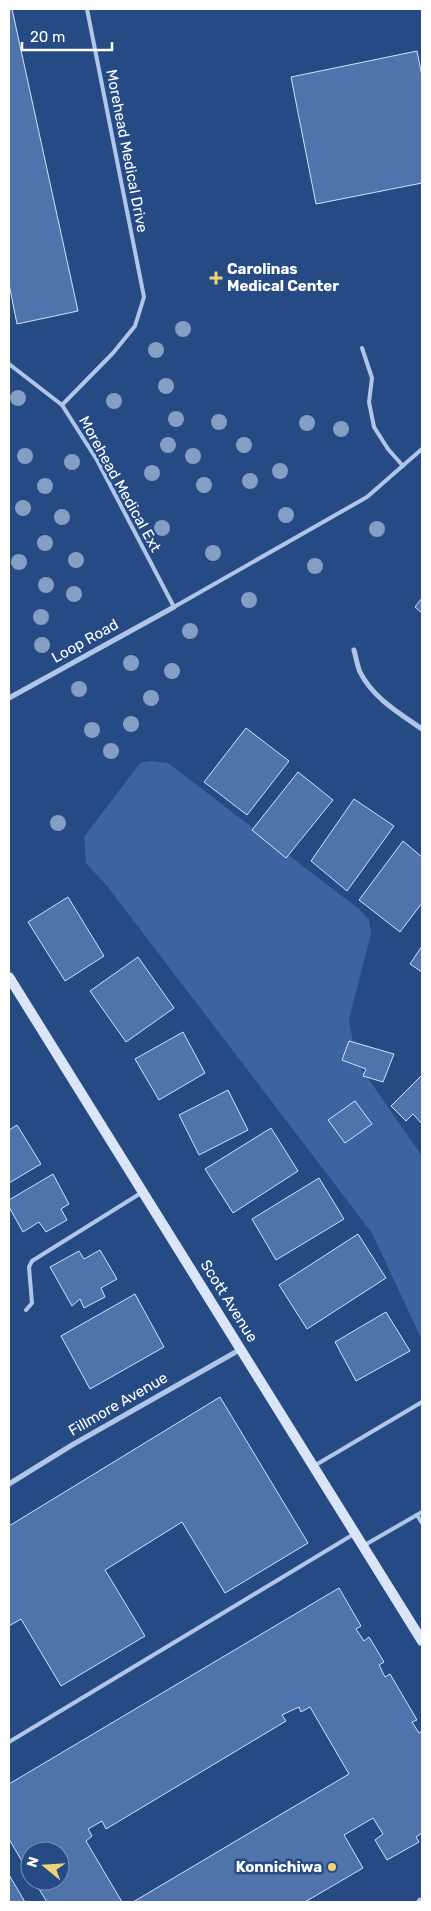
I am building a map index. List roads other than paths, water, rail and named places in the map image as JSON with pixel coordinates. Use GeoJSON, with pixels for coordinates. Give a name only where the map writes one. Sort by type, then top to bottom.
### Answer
{"type":"FeatureCollection","features":[{"type":"Feature","properties":{"kind":"main road","name":"Scott Avenue"},"geometry":{"type":"LineString","coordinates":[[9,977],[422,1641]]}},
{"type":"Feature","properties":{"kind":"street","name":"Loop Road"},"geometry":{"type":"LineString","coordinates":[[9,698],[174,607]]}},
{"type":"Feature","properties":{"kind":"street"},"geometry":{"type":"LineString","coordinates":[[354,650],[359,671],[380,699],[422,729]]}},
{"type":"Feature","properties":{"kind":"street","name":"Fillmore Avenue"},"geometry":{"type":"LineString","coordinates":[[9,1484],[72,1445],[241,1349]]}},
{"type":"Feature","properties":{"kind":"lane","name":"Morehead Medical Drive"},"geometry":{"type":"LineString","coordinates":[[62,405],[113,353],[135,326],[144,297],[87,9]]}},
{"type":"Feature","properties":{"kind":"lane"},"geometry":{"type":"LineString","coordinates":[[362,348],[372,378],[370,402],[374,427],[388,449],[403,466]]}},
{"type":"Feature","properties":{"kind":"lane","name":"Morehead Medical Ext"},"geometry":{"type":"LineString","coordinates":[[9,364],[62,405],[97,460],[174,607]]}},
{"type":"Feature","properties":{"kind":"lane"},"geometry":{"type":"LineString","coordinates":[[174,607],[367,497],[422,449]]}},
{"type":"Feature","properties":{"kind":"lane"},"geometry":{"type":"LineString","coordinates":[[26,1310],[32,1303],[29,1267],[32,1261],[143,1192]]}},
{"type":"Feature","properties":{"kind":"lane"},"geometry":{"type":"LineString","coordinates":[[314,1466],[422,1402]]}},
{"type":"Feature","properties":{"kind":"lane"},"geometry":{"type":"LineString","coordinates":[[363,1546],[422,1512]]}},
{"type":"Feature","properties":{"kind":"lane"},"geometry":{"type":"LineString","coordinates":[[417,1515],[422,1523]]}},
{"type":"Feature","properties":{"kind":"lane"},"geometry":{"type":"LineString","coordinates":[[9,1742],[355,1533]]}},
{"type":"Feature","properties":{"kind":"place","name":"Carolinas Medical Center"},"geometry":{"type":"Point","coordinates":[216,278]}},
{"type":"Feature","properties":{"kind":"place","name":"Konnichiwa"},"geometry":{"type":"Point","coordinates":[332,1867]}}]}
